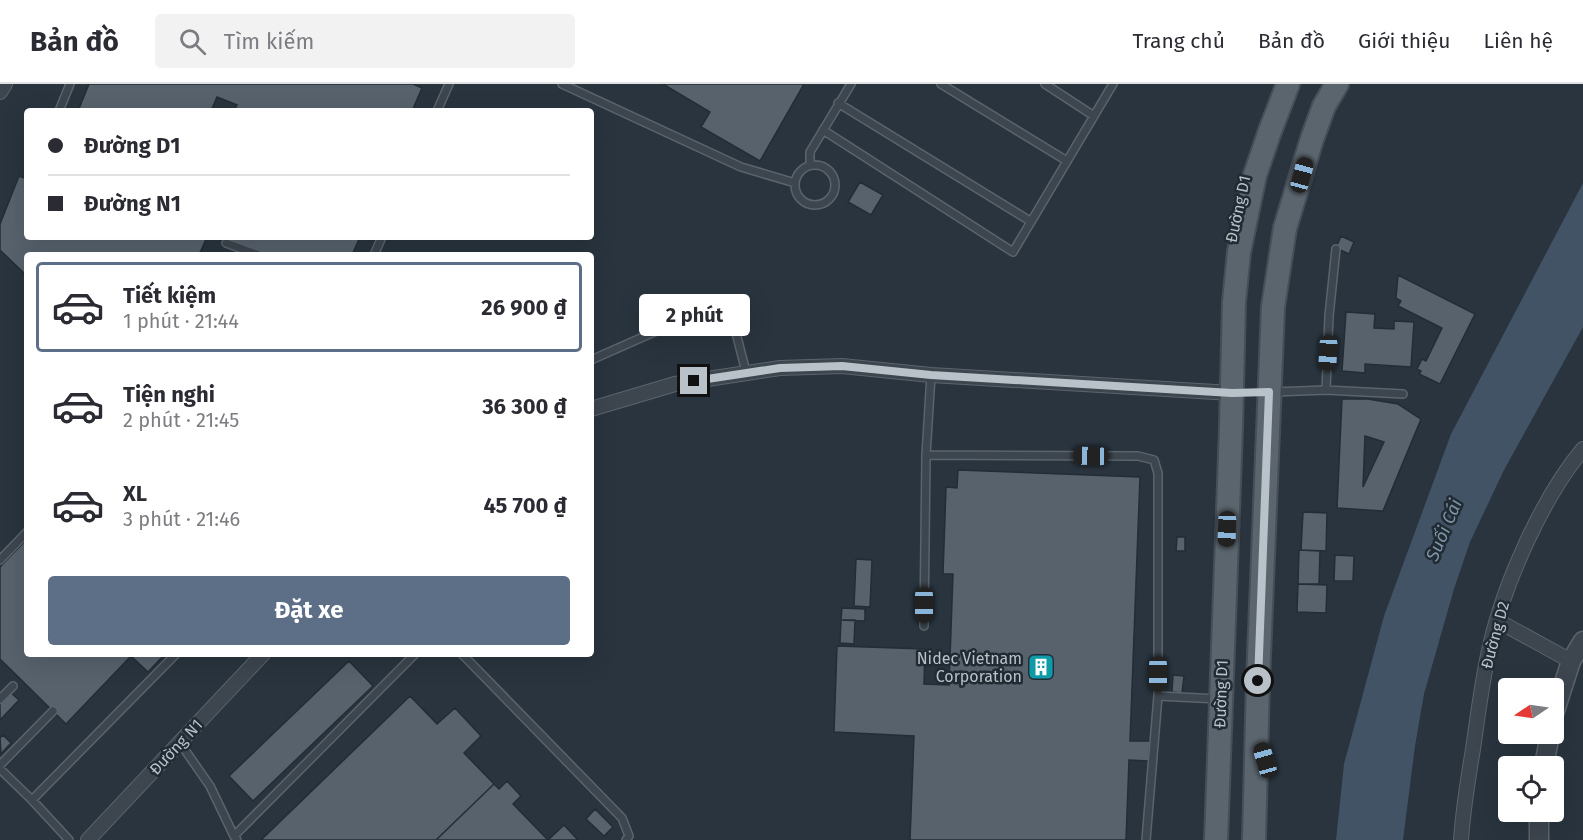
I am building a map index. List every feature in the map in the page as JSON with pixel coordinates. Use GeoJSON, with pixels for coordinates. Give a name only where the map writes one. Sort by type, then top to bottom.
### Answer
{"type":"FeatureCollection","features":[{"type":"Feature","properties":{"kind":"main road","name":"Đường D1"},"geometry":{"type":"LineString","coordinates":[[1234,338],[1224,319],[1226,270],[1236,203],[1254,145],[1278,84]]}},
{"type":"Feature","properties":{"kind":"main road","name":"Đường D1"},"geometry":{"type":"LineString","coordinates":[[1216,840],[1234,302],[1239,252],[1255,175],[1288,84]]}},
{"type":"Feature","properties":{"kind":"main road"},"geometry":{"type":"LineString","coordinates":[[1255,840],[1257,700],[1273,307],[1285,228],[1312,139],[1324,106],[1336,84]]}},
{"type":"Feature","properties":{"kind":"main road"},"geometry":{"type":"LineString","coordinates":[[1312,139],[1326,130],[1347,84]]}},
{"type":"Feature","properties":{"kind":"main road"},"geometry":{"type":"LineString","coordinates":[[1232,393],[1269,392]]}},
{"type":"Feature","properties":{"kind":"main road"},"geometry":{"type":"LineString","coordinates":[[1221,700],[1257,700]]}},
{"type":"Feature","properties":{"kind":"main road","name":"Đường D1"},"geometry":{"type":"LineString","coordinates":[[1206,840],[1208,766],[1219,747]]}},
{"type":"Feature","properties":{"kind":"street"},"geometry":{"type":"LineString","coordinates":[[0,92],[4,84]]}},
{"type":"Feature","properties":{"kind":"street"},"geometry":{"type":"LineString","coordinates":[[594,408],[675,384],[780,368],[842,366],[931,375],[1232,393]]}},
{"type":"Feature","properties":{"kind":"street","name":"Đường D2"},"geometry":{"type":"LineString","coordinates":[[1461,840],[1478,713],[1490,645],[1505,596],[1536,522],[1570,464],[1583,449]]}},
{"type":"Feature","properties":{"kind":"street"},"geometry":{"type":"LineString","coordinates":[[1498,621],[1571,661]]}},
{"type":"Feature","properties":{"kind":"street"},"geometry":{"type":"LineString","coordinates":[[1564,683],[1571,661],[1583,640]]}},
{"type":"Feature","properties":{"kind":"street","name":"Đường N1"},"geometry":{"type":"LineString","coordinates":[[88,840],[260,657]]}},
{"type":"Feature","properties":{"kind":"street"},"geometry":{"type":"LineString","coordinates":[[1539,822],[1539,840]]}},
{"type":"Feature","properties":{"kind":"lane"},"geometry":{"type":"LineString","coordinates":[[60,108],[70,84]]}},
{"type":"Feature","properties":{"kind":"lane"},"geometry":{"type":"LineString","coordinates":[[438,108],[449,84]]}},
{"type":"Feature","properties":{"kind":"lane"},"geometry":{"type":"LineString","coordinates":[[562,84],[741,167],[795,183]]}},
{"type":"Feature","properties":{"kind":"lane"},"geometry":{"type":"LineString","coordinates":[[810,165],[810,152],[851,84]]}},
{"type":"Feature","properties":{"kind":"lane"},"geometry":{"type":"LineString","coordinates":[[941,84],[1067,160]]}},
{"type":"Feature","properties":{"kind":"lane"},"geometry":{"type":"LineString","coordinates":[[1045,84],[1094,116]]}},
{"type":"Feature","properties":{"kind":"lane"},"geometry":{"type":"LineString","coordinates":[[823,130],[1013,252],[1113,84]]}},
{"type":"Feature","properties":{"kind":"lane"},"geometry":{"type":"LineString","coordinates":[[838,103],[1030,221]]}},
{"type":"Feature","properties":{"kind":"lane"},"geometry":{"type":"LineString","coordinates":[[810,165],[823,166],[832,174],[835,186],[831,198],[820,204],[808,203],[798,195],[795,183],[800,172],[810,165]]}},
{"type":"Feature","properties":{"kind":"lane"},"geometry":{"type":"LineString","coordinates":[[226,243],[251,252]]}},
{"type":"Feature","properties":{"kind":"lane"},"geometry":{"type":"LineString","coordinates":[[1326,390],[1329,316],[1336,249]]}},
{"type":"Feature","properties":{"kind":"lane"},"geometry":{"type":"LineString","coordinates":[[594,359],[695,314],[715,313],[733,321],[746,372]]}},
{"type":"Feature","properties":{"kind":"lane"},"geometry":{"type":"LineString","coordinates":[[924,626],[926,455],[931,375]]}},
{"type":"Feature","properties":{"kind":"lane"},"geometry":{"type":"LineString","coordinates":[[1269,392],[1326,390],[1403,394]]}},
{"type":"Feature","properties":{"kind":"lane"},"geometry":{"type":"LineString","coordinates":[[926,455],[1138,456],[1154,460],[1158,473],[1158,696],[1146,840]]}},
{"type":"Feature","properties":{"kind":"lane"},"geometry":{"type":"LineString","coordinates":[[0,560],[24,535]]}},
{"type":"Feature","properties":{"kind":"lane"},"geometry":{"type":"LineString","coordinates":[[32,800],[173,657]]}},
{"type":"Feature","properties":{"kind":"lane"},"geometry":{"type":"LineString","coordinates":[[180,742],[210,786],[236,838],[412,657]]}},
{"type":"Feature","properties":{"kind":"lane"},"geometry":{"type":"LineString","coordinates":[[465,657],[622,818],[629,836],[626,840]]}},
{"type":"Feature","properties":{"kind":"lane"},"geometry":{"type":"LineString","coordinates":[[0,699],[14,686]]}},
{"type":"Feature","properties":{"kind":"lane"},"geometry":{"type":"LineString","coordinates":[[1158,696],[1221,700]]}},
{"type":"Feature","properties":{"kind":"lane"},"geometry":{"type":"LineString","coordinates":[[53,711],[0,767],[69,840]]}},
{"type":"Feature","properties":{"kind":"water","name":"Suối Cái"},"geometry":{"type":"Polygon","coordinates":[[[1583,183],[1583,327],[1504,470],[1470,542],[1424,694],[1403,840],[1336,840],[1344,764],[1384,616],[1451,434],[1583,183]]]}},
{"type":"Feature","properties":{"kind":"building"},"geometry":{"type":"Polygon","coordinates":[[[89,84],[413,84],[422,88],[413,108],[236,108],[237,105],[217,97],[212,108],[79,108],[89,84]]]}},
{"type":"Feature","properties":{"kind":"building"},"geometry":{"type":"Polygon","coordinates":[[[663,84],[804,84],[760,161],[701,127],[710,112],[663,84]]]}},
{"type":"Feature","properties":{"kind":"building"},"geometry":{"type":"Polygon","coordinates":[[[19,176],[24,178],[24,240],[206,240],[200,252],[24,252],[24,273],[0,250],[0,224],[19,176]]]}},
{"type":"Feature","properties":{"kind":"building"},"geometry":{"type":"Polygon","coordinates":[[[860,182],[883,195],[871,215],[848,202],[860,182]]]}},
{"type":"Feature","properties":{"kind":"building"},"geometry":{"type":"Polygon","coordinates":[[[1341,236],[1354,242],[1349,254],[1336,248],[1341,236]]]}},
{"type":"Feature","properties":{"kind":"building"},"geometry":{"type":"Polygon","coordinates":[[[227,240],[359,240],[353,252],[256,252],[227,240]]]}},
{"type":"Feature","properties":{"kind":"building"},"geometry":{"type":"Polygon","coordinates":[[[1398,275],[1475,314],[1440,384],[1419,374],[1421,371],[1417,369],[1422,359],[1426,361],[1442,328],[1398,306],[1401,301],[1396,298],[1398,275]]]}},
{"type":"Feature","properties":{"kind":"building"},"geometry":{"type":"Polygon","coordinates":[[[1346,312],[1375,314],[1374,328],[1394,329],[1394,321],[1414,322],[1411,367],[1365,364],[1365,373],[1342,371],[1346,312]]]}},
{"type":"Feature","properties":{"kind":"building"},"geometry":{"type":"Polygon","coordinates":[[[1342,399],[1368,399],[1398,404],[1421,419],[1383,511],[1337,508],[1342,399]],[[1365,436],[1363,487],[1384,442],[1365,436]]]}},
{"type":"Feature","properties":{"kind":"building","name":"Nidec Vietnam Corporation"},"geometry":{"type":"Polygon","coordinates":[[[958,470],[1140,477],[1130,741],[1150,741],[1149,761],[1129,760],[1126,840],[910,840],[914,736],[834,732],[837,646],[925,649],[924,684],[949,685],[953,574],[943,574],[946,487],[957,488],[958,470]]]}},
{"type":"Feature","properties":{"kind":"building"},"geometry":{"type":"Polygon","coordinates":[[[1303,512],[1327,513],[1326,551],[1301,550],[1303,512]]]}},
{"type":"Feature","properties":{"kind":"building"},"geometry":{"type":"Polygon","coordinates":[[[1177,537],[1185,537],[1185,551],[1176,551],[1177,537]]]}},
{"type":"Feature","properties":{"kind":"building"},"geometry":{"type":"Polygon","coordinates":[[[24,542],[24,657],[130,657],[66,724],[0,659],[0,567],[24,542]]]}},
{"type":"Feature","properties":{"kind":"building"},"geometry":{"type":"Polygon","coordinates":[[[1299,550],[1320,551],[1319,584],[1298,584],[1299,550]]]}},
{"type":"Feature","properties":{"kind":"building"},"geometry":{"type":"Polygon","coordinates":[[[1335,555],[1354,556],[1353,581],[1334,581],[1335,555]]]}},
{"type":"Feature","properties":{"kind":"building"},"geometry":{"type":"Polygon","coordinates":[[[856,559],[872,560],[870,607],[854,606],[856,559]]]}},
{"type":"Feature","properties":{"kind":"building"},"geometry":{"type":"Polygon","coordinates":[[[1298,584],[1327,585],[1326,613],[1297,612],[1298,584]]]}},
{"type":"Feature","properties":{"kind":"building"},"geometry":{"type":"Polygon","coordinates":[[[842,608],[865,609],[865,621],[841,620],[842,608]]]}},
{"type":"Feature","properties":{"kind":"building"},"geometry":{"type":"Polygon","coordinates":[[[841,620],[855,620],[854,644],[840,643],[841,620]]]}},
{"type":"Feature","properties":{"kind":"building"},"geometry":{"type":"Polygon","coordinates":[[[132,657],[162,657],[148,672],[132,657]]]}},
{"type":"Feature","properties":{"kind":"building"},"geometry":{"type":"Polygon","coordinates":[[[349,661],[373,686],[253,801],[229,776],[349,661]]]}},
{"type":"Feature","properties":{"kind":"building"},"geometry":{"type":"Polygon","coordinates":[[[1173,675],[1184,676],[1182,693],[1172,692],[1173,675]]]}},
{"type":"Feature","properties":{"kind":"building"},"geometry":{"type":"Polygon","coordinates":[[[10,692],[19,700],[0,720],[0,702],[10,692]]]}},
{"type":"Feature","properties":{"kind":"building"},"geometry":{"type":"Polygon","coordinates":[[[410,696],[437,724],[455,708],[481,736],[464,753],[494,784],[436,840],[261,840],[410,696]]]}},
{"type":"Feature","properties":{"kind":"building"},"geometry":{"type":"Polygon","coordinates":[[[3,735],[11,743],[1,754],[0,738],[3,735]]]}},
{"type":"Feature","properties":{"kind":"building"},"geometry":{"type":"Polygon","coordinates":[[[507,781],[521,796],[513,804],[548,840],[436,840],[494,784],[499,789],[507,781]]]}},
{"type":"Feature","properties":{"kind":"building"},"geometry":{"type":"Polygon","coordinates":[[[595,809],[613,827],[604,836],[586,819],[595,809]]]}},
{"type":"Feature","properties":{"kind":"building"},"geometry":{"type":"Polygon","coordinates":[[[564,825],[578,840],[548,840],[564,825]]]}},
{"type":"Feature","properties":{"kind":"place","name":"Nidec Vietnam Corporation"},"geometry":{"type":"Point","coordinates":[1041,667]}},
{"type":"Feature","properties":{"kind":"route"},"geometry":{"type":"LineString","coordinates":[[694,381],[780,368],[842,366],[931,375],[1232,393],[1269,392],[1258,681]]}}]}
